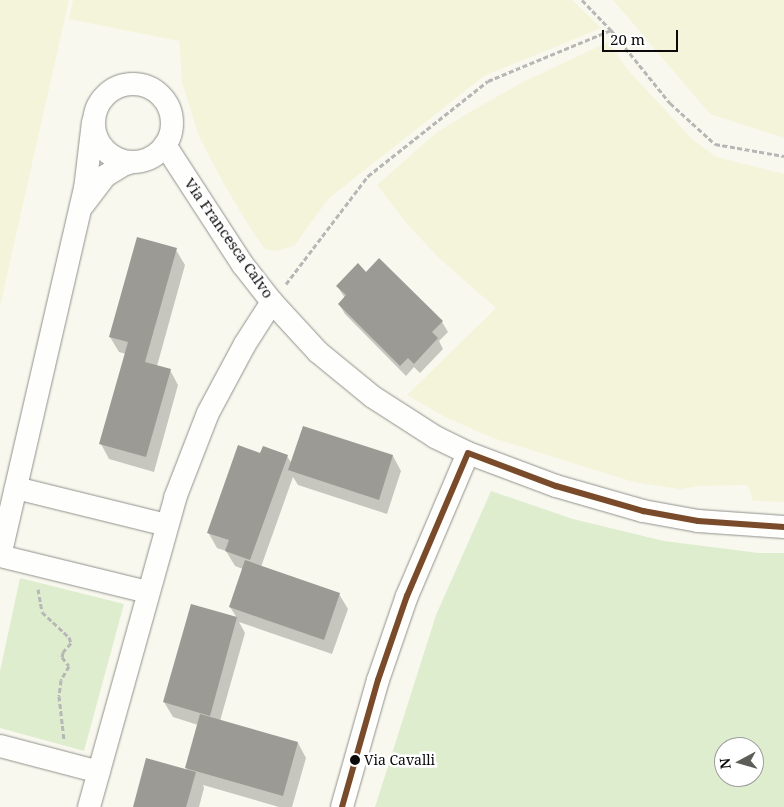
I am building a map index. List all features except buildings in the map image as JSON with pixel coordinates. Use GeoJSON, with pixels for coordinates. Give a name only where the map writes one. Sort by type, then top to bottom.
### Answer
{"type":"FeatureCollection","features":[{"type":"Feature","properties":{"kind":"street"},"geometry":{"type":"LineString","coordinates":[[79,211],[93,190],[106,176],[125,164],[148,159],[166,145],[172,122],[169,106],[157,92],[142,84],[125,84],[110,90],[95,112],[85,189],[79,211],[0,556],[148,592]]}},
{"type":"Feature","properties":{"kind":"street"},"geometry":{"type":"LineString","coordinates":[[93,122],[98,141],[105,151],[118,160],[134,162]]}},
{"type":"Feature","properties":{"kind":"street","name":"Via Francesca Calvo"},"geometry":{"type":"LineString","coordinates":[[166,145],[244,265],[272,302],[318,352],[373,398],[435,437],[468,454],[556,486],[643,511],[698,521],[784,527]]}},
{"type":"Feature","properties":{"kind":"street"},"geometry":{"type":"LineString","coordinates":[[89,807],[175,498],[208,413],[244,344],[272,302]]}},
{"type":"Feature","properties":{"kind":"street"},"geometry":{"type":"LineString","coordinates":[[342,807],[378,680],[407,596],[468,454]]}},
{"type":"Feature","properties":{"kind":"street"},"geometry":{"type":"LineString","coordinates":[[16,488],[167,525]]}},
{"type":"Feature","properties":{"kind":"street"},"geometry":{"type":"LineString","coordinates":[[0,746],[99,772]]}},
{"type":"Feature","properties":{"kind":"path"},"geometry":{"type":"LineString","coordinates":[[582,0],[611,30],[670,103],[715,144],[784,156]]}},
{"type":"Feature","properties":{"kind":"path"},"geometry":{"type":"LineString","coordinates":[[272,302],[368,176],[488,81],[611,30]]}},
{"type":"Feature","properties":{"kind":"path"},"geometry":{"type":"LineString","coordinates":[[38,586],[42,612],[69,637],[71,643],[63,652],[62,657],[69,666],[60,687],[61,716],[65,734],[61,749]]}},
{"type":"Feature","properties":{"kind":"green space"},"geometry":{"type":"Polygon","coordinates":[[[0,0],[69,0],[0,306],[0,0]]]}},
{"type":"Feature","properties":{"kind":"green space"},"geometry":{"type":"Polygon","coordinates":[[[73,0],[572,0],[601,28],[484,76],[329,198],[294,246],[275,251],[265,249],[252,231],[199,137],[182,82],[179,41],[69,19],[73,0]]]}},
{"type":"Feature","properties":{"kind":"green space"},"geometry":{"type":"Polygon","coordinates":[[[613,0],[784,0],[784,138],[710,114],[613,0]]]}},
{"type":"Feature","properties":{"kind":"green space"},"geometry":{"type":"Polygon","coordinates":[[[608,42],[627,69],[692,139],[716,157],[784,174],[784,502],[753,501],[748,485],[700,486],[680,489],[638,483],[493,438],[445,417],[407,395],[496,308],[440,259],[407,224],[377,185],[437,132],[523,82],[608,42]]]}},
{"type":"Feature","properties":{"kind":"green space"},"geometry":{"type":"Polygon","coordinates":[[[491,491],[573,519],[664,541],[759,553],[784,553],[784,807],[375,807],[436,615],[491,491]]]}},
{"type":"Feature","properties":{"kind":"green space"},"geometry":{"type":"Polygon","coordinates":[[[20,578],[124,604],[84,751],[0,728],[0,671],[20,578]]]}},
{"type":"Feature","properties":{"kind":"transit line"},"geometry":{"type":"LineString","coordinates":[[342,807],[378,680],[407,596],[468,453],[556,486],[643,511],[698,521],[784,527]]}},
{"type":"Feature","properties":{"kind":"place","name":"Via Cavalli"},"geometry":{"type":"Point","coordinates":[355,760]}}]}
